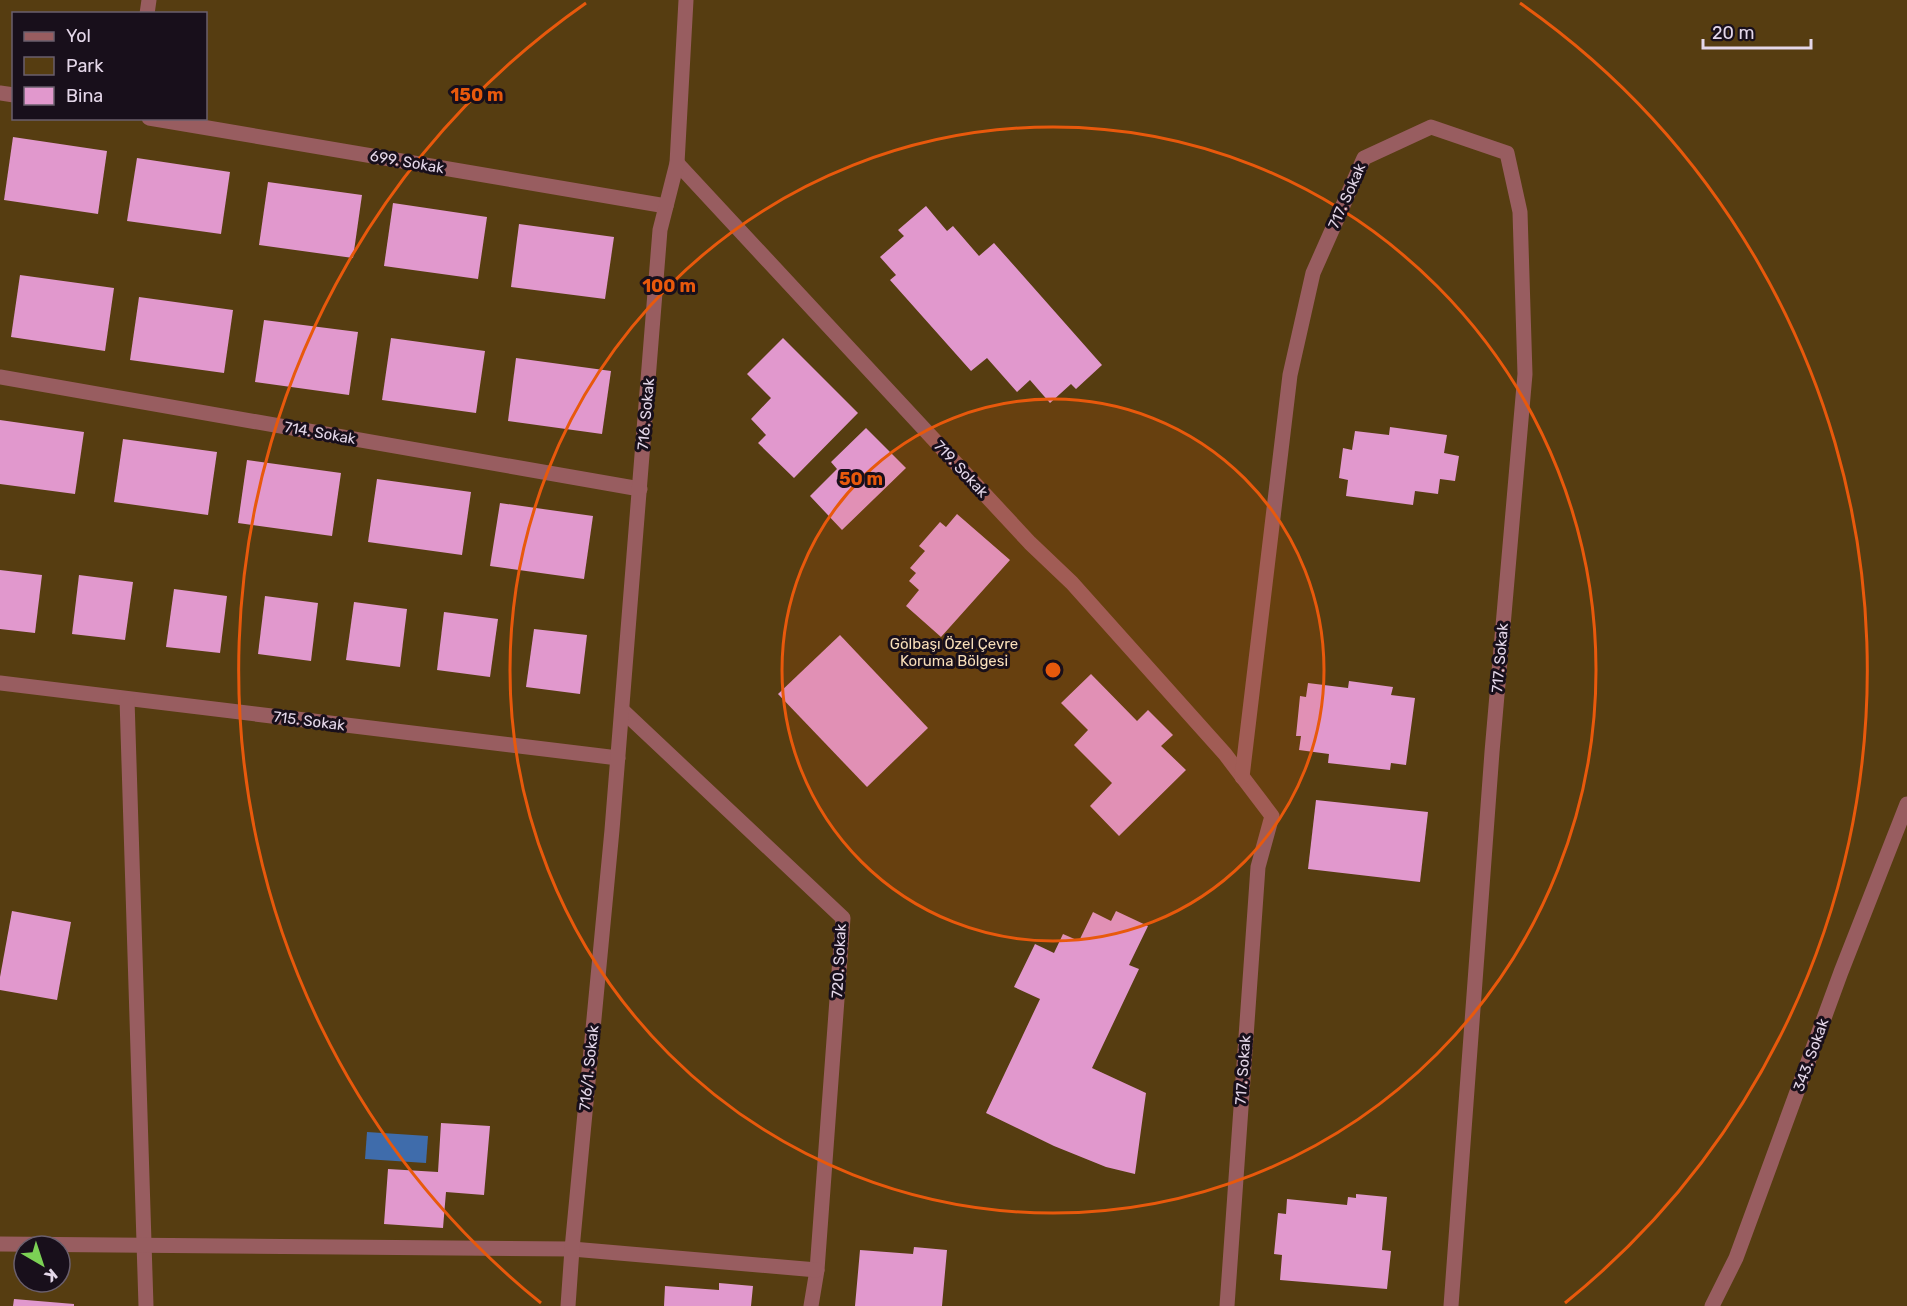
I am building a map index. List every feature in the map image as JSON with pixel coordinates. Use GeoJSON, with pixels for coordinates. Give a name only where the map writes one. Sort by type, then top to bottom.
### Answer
{"type":"FeatureCollection","features":[{"type":"Feature","properties":{"kind":"street","name":"716. Sokak"},"geometry":{"type":"LineString","coordinates":[[612,830],[660,231],[677,163],[686,0]]}},
{"type":"Feature","properties":{"kind":"street","name":"699. Sokak"},"geometry":{"type":"LineString","coordinates":[[161,120],[666,207]]}},
{"type":"Feature","properties":{"kind":"street","name":"717. Sokak"},"geometry":{"type":"LineString","coordinates":[[1227,1306],[1258,867],[1272,816],[1242,777],[1290,375],[1313,273],[1364,158],[1431,127],[1507,153],[1520,212],[1525,374],[1492,752],[1451,1306]]}},
{"type":"Feature","properties":{"kind":"street","name":"719. Sokak"},"geometry":{"type":"LineString","coordinates":[[677,163],[1030,543],[1072,583],[1225,754],[1242,777]]}},
{"type":"Feature","properties":{"kind":"street","name":"714. Sokak"},"geometry":{"type":"LineString","coordinates":[[0,377],[639,489]]}},
{"type":"Feature","properties":{"kind":"street","name":"715. Sokak"},"geometry":{"type":"LineString","coordinates":[[0,683],[618,758]]}},
{"type":"Feature","properties":{"kind":"street"},"geometry":{"type":"LineString","coordinates":[[127,699],[146,1306]]}},
{"type":"Feature","properties":{"kind":"street","name":"720. Sokak"},"geometry":{"type":"LineString","coordinates":[[622,710],[843,918],[817,1270],[811,1306]]}},
{"type":"Feature","properties":{"kind":"street","name":"343. Sokak"},"geometry":{"type":"LineString","coordinates":[[1712,1306],[1736,1258],[1841,972],[1907,804]]}},
{"type":"Feature","properties":{"kind":"street","name":"716/1. Sokak"},"geometry":{"type":"LineString","coordinates":[[568,1306],[612,830]]}},
{"type":"Feature","properties":{"kind":"street"},"geometry":{"type":"LineString","coordinates":[[0,1244],[572,1249],[817,1270]]}},
{"type":"Feature","properties":{"kind":"green space","name":"Gölbaşı Özel Çevre Koruma Bölgesi"},"geometry":{"type":"Polygon","coordinates":[[[0,0],[1907,0],[1907,1306],[0,1306],[0,0]]]}},
{"type":"Feature","properties":{"kind":"water"},"geometry":{"type":"Polygon","coordinates":[[[367,1132],[428,1136],[426,1163],[365,1159],[367,1132]]]}},
{"type":"Feature","properties":{"kind":"building"},"geometry":{"type":"Polygon","coordinates":[[[13,137],[107,151],[98,214],[4,200],[13,137]]]}},
{"type":"Feature","properties":{"kind":"building"},"geometry":{"type":"Polygon","coordinates":[[[137,158],[230,172],[221,234],[127,221],[137,158]]]}},
{"type":"Feature","properties":{"kind":"building"},"geometry":{"type":"Polygon","coordinates":[[[268,182],[362,195],[353,258],[259,245],[268,182]]]}},
{"type":"Feature","properties":{"kind":"building"},"geometry":{"type":"Polygon","coordinates":[[[393,203],[487,217],[478,279],[384,266],[393,203]]]}},
{"type":"Feature","properties":{"kind":"building"},"geometry":{"type":"Polygon","coordinates":[[[926,206],[947,231],[953,226],[979,256],[994,243],[1102,365],[1076,389],[1071,384],[1050,403],[1030,380],[1017,392],[987,358],[971,371],[890,280],[896,275],[880,257],[904,236],[898,230],[926,206]]]}},
{"type":"Feature","properties":{"kind":"building"},"geometry":{"type":"Polygon","coordinates":[[[519,224],[614,237],[605,299],[511,287],[519,224]]]}},
{"type":"Feature","properties":{"kind":"building"},"geometry":{"type":"Polygon","coordinates":[[[20,275],[114,288],[105,351],[11,337],[20,275]]]}},
{"type":"Feature","properties":{"kind":"building"},"geometry":{"type":"Polygon","coordinates":[[[139,297],[233,310],[224,373],[130,360],[139,297]]]}},
{"type":"Feature","properties":{"kind":"building"},"geometry":{"type":"Polygon","coordinates":[[[264,320],[358,332],[349,395],[255,382],[264,320]]]}},
{"type":"Feature","properties":{"kind":"building"},"geometry":{"type":"Polygon","coordinates":[[[391,338],[485,351],[476,413],[382,400],[391,338]]]}},
{"type":"Feature","properties":{"kind":"building"},"geometry":{"type":"Polygon","coordinates":[[[783,338],[858,413],[794,478],[758,443],[766,435],[751,419],[771,398],[747,374],[783,338]]]}},
{"type":"Feature","properties":{"kind":"building"},"geometry":{"type":"Polygon","coordinates":[[[516,358],[611,371],[602,434],[508,421],[516,358]]]}},
{"type":"Feature","properties":{"kind":"building"},"geometry":{"type":"Polygon","coordinates":[[[0,420],[84,432],[75,494],[0,484],[0,420]]]}},
{"type":"Feature","properties":{"kind":"building"},"geometry":{"type":"Polygon","coordinates":[[[1390,427],[1447,435],[1444,453],[1459,456],[1455,481],[1440,479],[1438,494],[1415,491],[1413,505],[1346,496],[1348,480],[1339,478],[1343,448],[1352,450],[1355,431],[1389,435],[1390,427]]]}},
{"type":"Feature","properties":{"kind":"building"},"geometry":{"type":"Polygon","coordinates":[[[866,428],[906,468],[842,530],[810,496],[837,469],[831,462],[866,428]]]}},
{"type":"Feature","properties":{"kind":"building"},"geometry":{"type":"Polygon","coordinates":[[[123,439],[217,452],[208,515],[114,502],[123,439]]]}},
{"type":"Feature","properties":{"kind":"building"},"geometry":{"type":"Polygon","coordinates":[[[247,460],[341,473],[332,536],[238,523],[247,460]]]}},
{"type":"Feature","properties":{"kind":"building"},"geometry":{"type":"Polygon","coordinates":[[[377,479],[471,492],[462,555],[368,542],[377,479]]]}},
{"type":"Feature","properties":{"kind":"building"},"geometry":{"type":"Polygon","coordinates":[[[500,503],[593,516],[584,579],[490,566],[500,503]]]}},
{"type":"Feature","properties":{"kind":"building"},"geometry":{"type":"Polygon","coordinates":[[[957,514],[1010,560],[941,637],[906,606],[919,590],[909,581],[916,573],[910,568],[925,551],[919,546],[940,522],[946,527],[957,514]]]}},
{"type":"Feature","properties":{"kind":"building"},"geometry":{"type":"Polygon","coordinates":[[[0,570],[42,575],[35,633],[0,629],[0,570]]]}},
{"type":"Feature","properties":{"kind":"building"},"geometry":{"type":"Polygon","coordinates":[[[79,575],[133,582],[125,640],[72,634],[79,575]]]}},
{"type":"Feature","properties":{"kind":"building"},"geometry":{"type":"Polygon","coordinates":[[[174,589],[227,596],[220,653],[166,647],[174,589]]]}},
{"type":"Feature","properties":{"kind":"building"},"geometry":{"type":"Polygon","coordinates":[[[265,596],[318,603],[311,661],[258,654],[265,596]]]}},
{"type":"Feature","properties":{"kind":"building"},"geometry":{"type":"Polygon","coordinates":[[[354,602],[407,609],[400,667],[346,660],[354,602]]]}},
{"type":"Feature","properties":{"kind":"building"},"geometry":{"type":"Polygon","coordinates":[[[444,612],[498,619],[490,677],[437,670],[444,612]]]}},
{"type":"Feature","properties":{"kind":"building"},"geometry":{"type":"Polygon","coordinates":[[[534,629],[587,635],[580,694],[526,687],[534,629]]]}},
{"type":"Feature","properties":{"kind":"building"},"geometry":{"type":"Polygon","coordinates":[[[840,635],[928,728],[867,787],[778,694],[840,635]]]}},
{"type":"Feature","properties":{"kind":"building"},"geometry":{"type":"Polygon","coordinates":[[[1091,674],[1137,721],[1148,710],[1173,735],[1161,746],[1186,770],[1119,836],[1090,806],[1112,783],[1074,745],[1088,730],[1061,703],[1091,674]]]}},
{"type":"Feature","properties":{"kind":"building"},"geometry":{"type":"Polygon","coordinates":[[[1349,681],[1393,687],[1391,695],[1415,698],[1406,765],[1391,763],[1390,770],[1328,763],[1329,754],[1299,750],[1301,736],[1296,736],[1300,696],[1306,697],[1308,683],[1348,688],[1349,681]]]}},
{"type":"Feature","properties":{"kind":"building"},"geometry":{"type":"Polygon","coordinates":[[[1316,800],[1428,812],[1420,882],[1308,869],[1316,800]]]}},
{"type":"Feature","properties":{"kind":"building"},"geometry":{"type":"Polygon","coordinates":[[[12,911],[71,922],[57,1000],[0,990],[0,977],[12,911]]]}},
{"type":"Feature","properties":{"kind":"building"},"geometry":{"type":"Polygon","coordinates":[[[1116,911],[1148,926],[1129,965],[1139,969],[1092,1068],[1146,1093],[1135,1174],[1106,1167],[1054,1146],[986,1113],[1040,999],[1014,987],[1035,944],[1054,953],[1063,934],[1079,941],[1093,912],[1111,921],[1116,911]]]}},
{"type":"Feature","properties":{"kind":"building"},"geometry":{"type":"Polygon","coordinates":[[[441,1123],[490,1126],[484,1195],[446,1192],[443,1228],[384,1224],[388,1169],[438,1172],[441,1123]]]}},
{"type":"Feature","properties":{"kind":"building"},"geometry":{"type":"Polygon","coordinates":[[[1356,1194],[1387,1197],[1382,1250],[1391,1251],[1387,1289],[1280,1280],[1282,1255],[1274,1254],[1278,1213],[1286,1214],[1287,1199],[1347,1205],[1348,1197],[1356,1198],[1356,1194]]]}},
{"type":"Feature","properties":{"kind":"building"},"geometry":{"type":"Polygon","coordinates":[[[914,1247],[947,1250],[942,1306],[855,1306],[860,1250],[913,1254],[914,1247]]]}},
{"type":"Feature","properties":{"kind":"building"},"geometry":{"type":"Polygon","coordinates":[[[719,1283],[753,1286],[751,1306],[664,1306],[665,1286],[719,1290],[719,1283]]]}},
{"type":"Feature","properties":{"kind":"building"},"geometry":{"type":"Polygon","coordinates":[[[14,1299],[74,1304],[74,1306],[13,1306],[14,1299]]]}}]}
